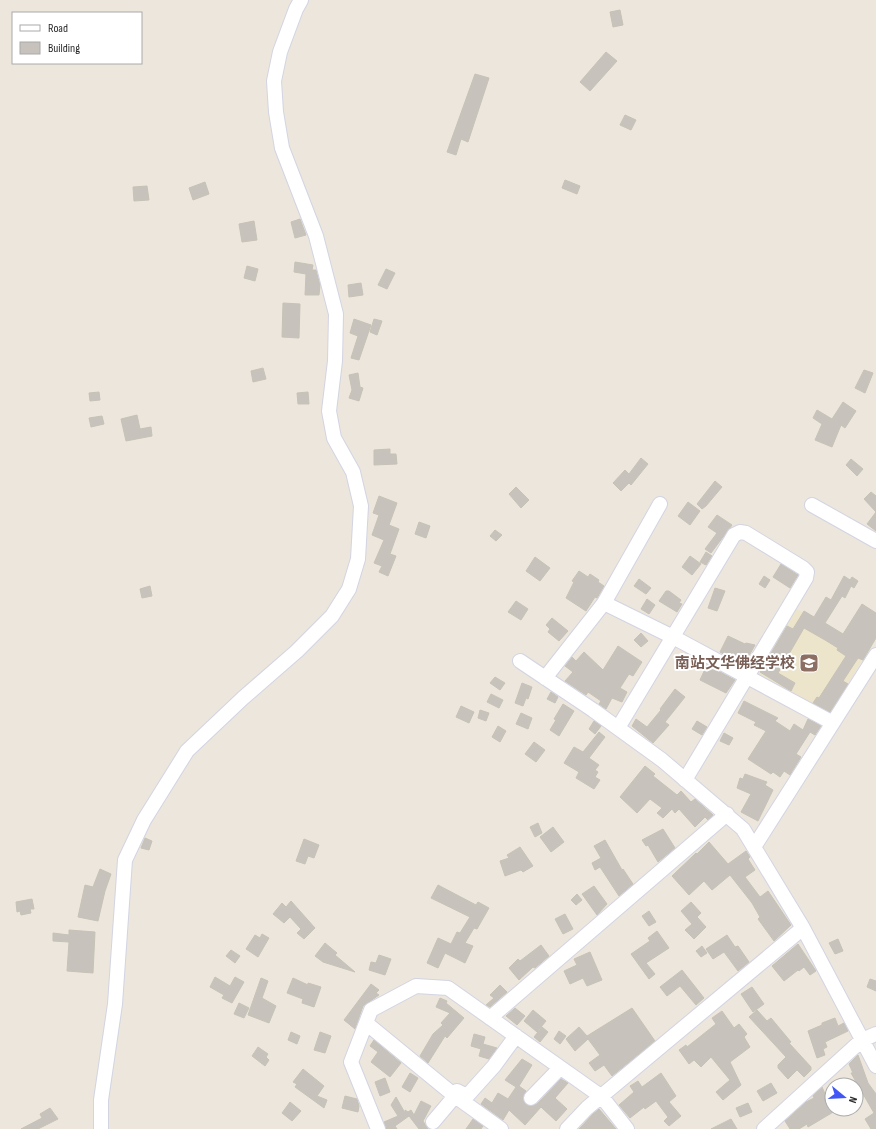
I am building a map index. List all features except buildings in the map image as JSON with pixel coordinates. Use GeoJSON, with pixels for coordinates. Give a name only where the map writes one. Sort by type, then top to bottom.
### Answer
{"type":"FeatureCollection","features":[{"type":"Feature","properties":{"kind":"street"},"geometry":{"type":"LineString","coordinates":[[101,1129],[101,1100],[115,1004],[125,860],[144,820],[187,751],[243,698],[297,651],[332,616],[349,589],[358,558],[361,506],[353,472],[334,438],[329,411],[335,361],[336,314],[316,236],[282,148],[276,112],[274,81],[279,59],[296,9],[301,0]]}},
{"type":"Feature","properties":{"kind":"street"},"geometry":{"type":"LineString","coordinates":[[545,678],[604,603],[660,504]]}},
{"type":"Feature","properties":{"kind":"street"},"geometry":{"type":"LineString","coordinates":[[812,504],[876,541]]}},
{"type":"Feature","properties":{"kind":"street"},"geometry":{"type":"LineString","coordinates":[[618,728],[734,535],[740,532],[746,533],[803,568],[807,572],[806,578],[685,780]]}},
{"type":"Feature","properties":{"kind":"street"},"geometry":{"type":"LineString","coordinates":[[604,603],[673,637],[833,723]]}},
{"type":"Feature","properties":{"kind":"street"},"geometry":{"type":"LineString","coordinates":[[754,847],[876,655]]}},
{"type":"Feature","properties":{"kind":"street"},"geometry":{"type":"LineString","coordinates":[[520,661],[618,728],[685,780],[743,829],[803,928],[876,1066]]}},
{"type":"Feature","properties":{"kind":"street"},"geometry":{"type":"LineString","coordinates":[[490,1018],[727,814]]}},
{"type":"Feature","properties":{"kind":"street"},"geometry":{"type":"LineString","coordinates":[[567,1129],[588,1108],[803,928]]}},
{"type":"Feature","properties":{"kind":"street"},"geometry":{"type":"LineString","coordinates":[[378,1129],[351,1062],[371,1010],[416,986],[448,988],[602,1097],[627,1129]]}},
{"type":"Feature","properties":{"kind":"street"},"geometry":{"type":"LineString","coordinates":[[366,1023],[455,1096],[501,1129]]}},
{"type":"Feature","properties":{"kind":"street"},"geometry":{"type":"LineString","coordinates":[[764,1129],[862,1040],[876,1034]]}},
{"type":"Feature","properties":{"kind":"street"},"geometry":{"type":"LineString","coordinates":[[433,1122],[455,1096],[457,1091],[467,1096],[494,1066],[516,1036]]}},
{"type":"Feature","properties":{"kind":"street"},"geometry":{"type":"LineString","coordinates":[[531,1098],[560,1068]]}},
{"type":"Feature","properties":{"kind":"shaded area","name":"南站文华佛经学校"},"geometry":{"type":"Polygon","coordinates":[[[793,607],[868,651],[827,717],[751,675],[793,607]]]}},
{"type":"Feature","properties":{"kind":"place","name":"南站文华佛经学校"},"geometry":{"type":"Point","coordinates":[809,663]}}]}
